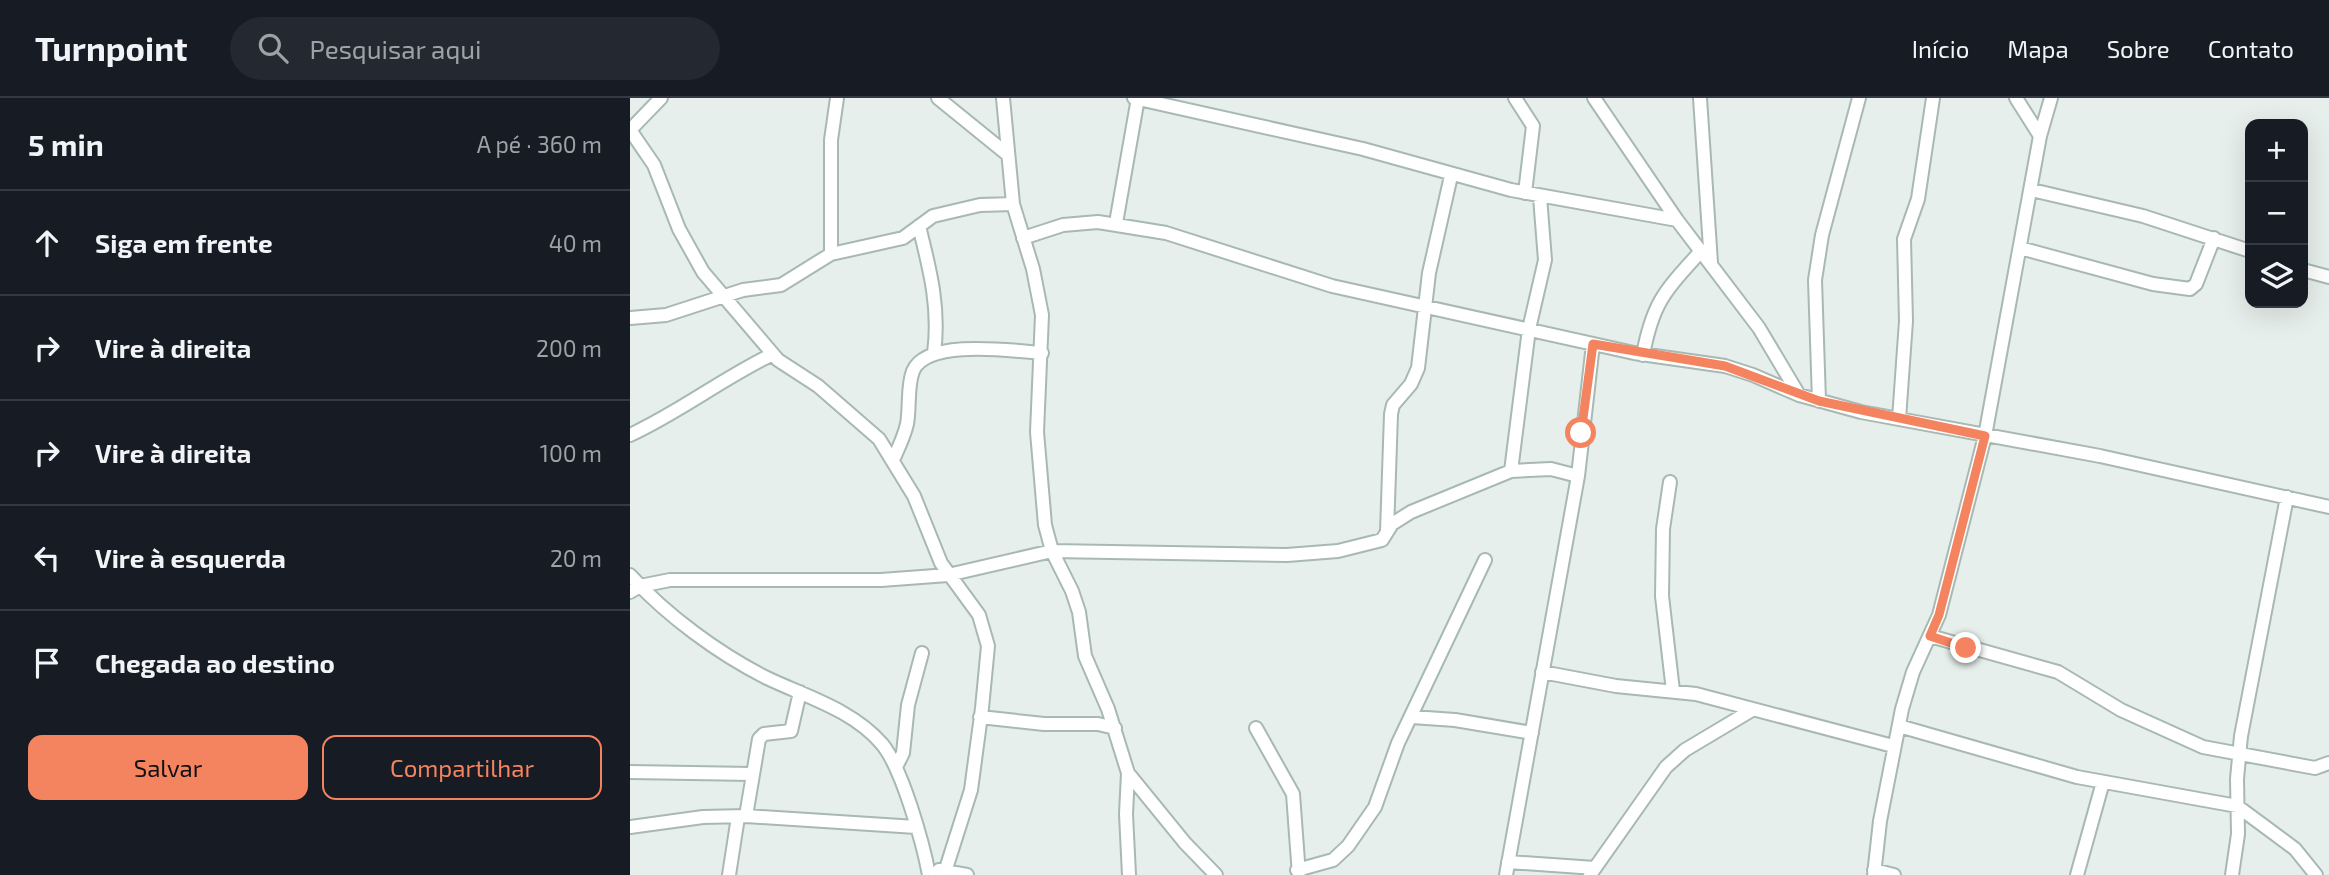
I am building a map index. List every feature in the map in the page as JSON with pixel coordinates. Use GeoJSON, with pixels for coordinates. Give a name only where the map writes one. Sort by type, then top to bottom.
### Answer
{"type":"FeatureCollection","features":[{"type":"Feature","properties":{"kind":"street"},"geometry":{"type":"LineString","coordinates":[[661,98],[630,130],[654,165],[679,229],[703,272],[773,354],[818,386],[879,439],[914,496],[934,550],[948,575],[979,615],[985,632],[987,667],[971,790],[945,873]]}},
{"type":"Feature","properties":{"kind":"street"},"geometry":{"type":"LineString","coordinates":[[831,254],[831,140],[838,98]]}},
{"type":"Feature","properties":{"kind":"street"},"geometry":{"type":"LineString","coordinates":[[938,98],[1007,154]]}},
{"type":"Feature","properties":{"kind":"street"},"geometry":{"type":"LineString","coordinates":[[1003,98],[1013,204],[1042,315],[1038,458],[1045,525],[1052,551],[1072,591],[1079,612],[1086,656],[1115,728],[1128,773],[1126,814],[1129,875]]}},
{"type":"Feature","properties":{"kind":"street"},"geometry":{"type":"LineString","coordinates":[[1116,223],[1137,98],[1363,149],[1451,176],[1540,197],[1584,202],[1677,220]]}},
{"type":"Feature","properties":{"kind":"street"},"geometry":{"type":"LineString","coordinates":[[1515,98],[1533,126],[1525,193]]}},
{"type":"Feature","properties":{"kind":"street"},"geometry":{"type":"LineString","coordinates":[[1594,98],[1677,220],[1759,328],[1799,395]]}},
{"type":"Feature","properties":{"kind":"street"},"geometry":{"type":"LineString","coordinates":[[1700,98],[1711,263]]}},
{"type":"Feature","properties":{"kind":"street"},"geometry":{"type":"LineString","coordinates":[[1819,401],[1815,280],[1822,236],[1860,98]]}},
{"type":"Feature","properties":{"kind":"street"},"geometry":{"type":"LineString","coordinates":[[1899,419],[1906,321],[1904,239],[1918,199],[1933,98]]}},
{"type":"Feature","properties":{"kind":"street"},"geometry":{"type":"LineString","coordinates":[[2016,98],[2040,136]]}},
{"type":"Feature","properties":{"kind":"street"},"geometry":{"type":"LineString","coordinates":[[1894,875],[1874,872],[1893,746],[1913,672],[1939,615],[1985,436],[2040,136],[2051,98]]}},
{"type":"Feature","properties":{"kind":"street"},"geometry":{"type":"LineString","coordinates":[[1387,533],[1391,414],[1393,405],[1410,384],[1418,368],[1429,272],[1451,176]]}},
{"type":"Feature","properties":{"kind":"street"},"geometry":{"type":"LineString","coordinates":[[2032,190],[2143,216],[2245,249]]}},
{"type":"Feature","properties":{"kind":"street"},"geometry":{"type":"LineString","coordinates":[[1511,471],[1529,329],[1545,260],[1540,197]]}},
{"type":"Feature","properties":{"kind":"street"},"geometry":{"type":"LineString","coordinates":[[630,318],[666,315],[722,296],[781,285],[831,254],[903,238],[933,216],[959,209],[1013,204]]}},
{"type":"Feature","properties":{"kind":"street"},"geometry":{"type":"LineString","coordinates":[[1023,238],[1063,225],[1116,223],[1166,233],[1332,286],[1424,309],[1643,355],[1725,366],[1819,401],[1985,436],[2100,456],[2329,507]]}},
{"type":"Feature","properties":{"kind":"street"},"geometry":{"type":"LineString","coordinates":[[919,226],[935,289],[937,314],[934,354]]}},
{"type":"Feature","properties":{"kind":"street"},"geometry":{"type":"LineString","coordinates":[[2020,248],[2153,284],[2190,289],[2196,284],[2214,238]]}},
{"type":"Feature","properties":{"kind":"street"},"geometry":{"type":"LineString","coordinates":[[1643,355],[1650,318],[1663,292],[1701,251]]}},
{"type":"Feature","properties":{"kind":"street"},"geometry":{"type":"LineString","coordinates":[[2308,271],[2329,277]]}},
{"type":"Feature","properties":{"kind":"street"},"geometry":{"type":"LineString","coordinates":[[1593,344],[1578,476],[1507,868],[1593,871],[1666,767],[1685,750],[1752,710]]}},
{"type":"Feature","properties":{"kind":"street"},"geometry":{"type":"LineString","coordinates":[[893,460],[906,428],[913,372],[920,361],[934,354],[985,349],[1042,353]]}},
{"type":"Feature","properties":{"kind":"street"},"geometry":{"type":"LineString","coordinates":[[630,435],[696,400],[735,372],[773,354]]}},
{"type":"Feature","properties":{"kind":"street"},"geometry":{"type":"LineString","coordinates":[[635,589],[670,580],[881,580],[948,575],[1052,551],[1287,555],[1360,547],[1382,540],[1392,524],[1411,512],[1511,471],[1551,469],[1578,476]]}},
{"type":"Feature","properties":{"kind":"street"},"geometry":{"type":"LineString","coordinates":[[1670,482],[1663,529],[1662,596],[1673,691]]}},
{"type":"Feature","properties":{"kind":"street"},"geometry":{"type":"LineString","coordinates":[[2232,875],[2238,834],[2237,806],[2245,709],[2287,497]]}},
{"type":"Feature","properties":{"kind":"street"},"geometry":{"type":"LineString","coordinates":[[1256,729],[1293,794],[1298,872],[1333,860],[1348,846],[1376,807],[1398,743],[1485,561]]}},
{"type":"Feature","properties":{"kind":"street"},"geometry":{"type":"LineString","coordinates":[[630,575],[635,589],[720,648],[765,676],[848,716],[872,734],[896,767],[929,873],[967,875]]}},
{"type":"Feature","properties":{"kind":"street"},"geometry":{"type":"LineString","coordinates":[[1930,636],[2058,672],[2121,710],[2203,747],[2315,768],[2329,763]]}},
{"type":"Feature","properties":{"kind":"street"},"geometry":{"type":"LineString","coordinates":[[896,767],[903,753],[908,705],[922,653]]}},
{"type":"Feature","properties":{"kind":"street"},"geometry":{"type":"LineString","coordinates":[[1542,673],[1616,686],[1696,694],[1893,746]]}},
{"type":"Feature","properties":{"kind":"street"},"geometry":{"type":"LineString","coordinates":[[729,875],[759,739],[764,734],[791,731],[800,692]]}},
{"type":"Feature","properties":{"kind":"street"},"geometry":{"type":"LineString","coordinates":[[980,717],[1044,724],[1098,724],[1115,728]]}},
{"type":"Feature","properties":{"kind":"street"},"geometry":{"type":"LineString","coordinates":[[1412,717],[1455,720],[1532,733]]}},
{"type":"Feature","properties":{"kind":"street"},"geometry":{"type":"LineString","coordinates":[[1899,726],[1991,755],[2104,782],[2237,806],[2295,849],[2316,875]]}},
{"type":"Feature","properties":{"kind":"street"},"geometry":{"type":"LineString","coordinates":[[630,772],[752,774]]}},
{"type":"Feature","properties":{"kind":"street"},"geometry":{"type":"LineString","coordinates":[[1128,773],[1185,843],[1216,875]]}},
{"type":"Feature","properties":{"kind":"street"},"geometry":{"type":"LineString","coordinates":[[2077,875],[2104,782]]}},
{"type":"Feature","properties":{"kind":"street"},"geometry":{"type":"LineString","coordinates":[[630,827],[703,817],[742,816],[916,827]]}},
{"type":"Feature","properties":{"kind":"route"},"geometry":{"type":"LineString","coordinates":[[1581,433],[1593,344],[1689,363],[1725,366],[1819,401],[1985,436],[1939,615],[1930,636],[1966,648]]}}]}
